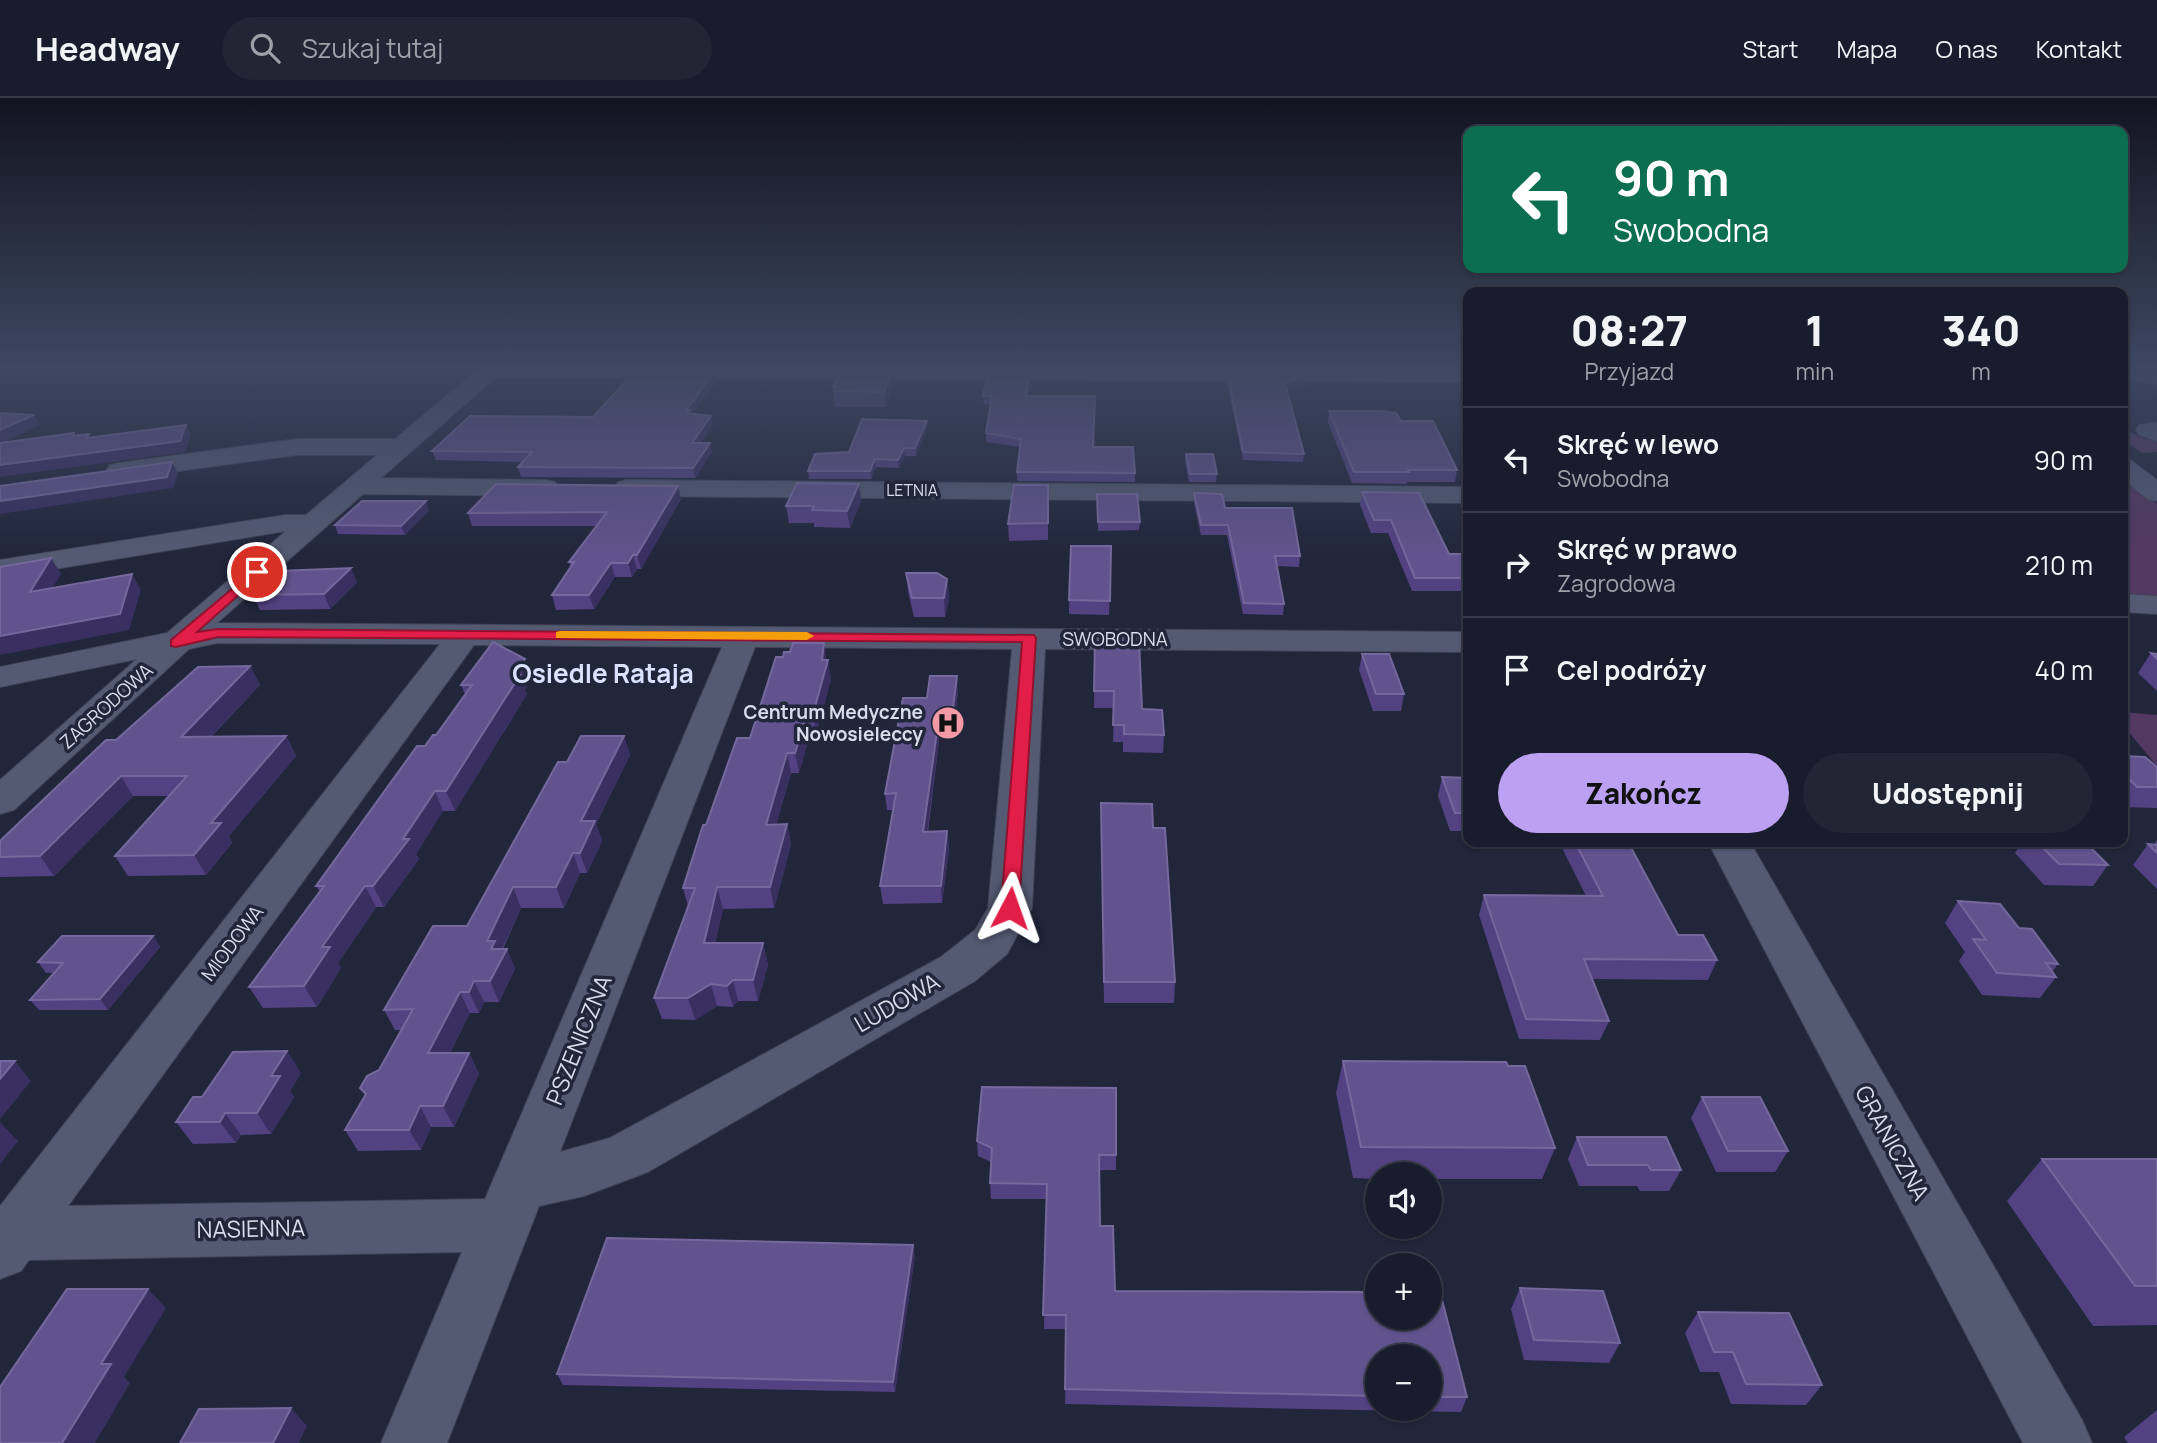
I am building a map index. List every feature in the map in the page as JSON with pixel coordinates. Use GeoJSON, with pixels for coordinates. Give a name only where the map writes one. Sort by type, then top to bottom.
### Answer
{"type":"FeatureCollection","features":[{"type":"Feature","properties":{"kind":"street","name":"ZAGRODOWA"},"geometry":{"type":"LineString","coordinates":[[0,802],[176,643],[423,429]]}},
{"type":"Feature","properties":{"kind":"street"},"geometry":{"type":"LineString","coordinates":[[2128,454],[2155,444]]}},
{"type":"Feature","properties":{"kind":"street"},"geometry":{"type":"LineString","coordinates":[[93,475],[297,447],[402,447]]}},
{"type":"Feature","properties":{"kind":"street"},"geometry":{"type":"LineString","coordinates":[[2128,471],[2157,493]]}},
{"type":"Feature","properties":{"kind":"street"},"geometry":{"type":"LineString","coordinates":[[356,486],[578,488]]}},
{"type":"Feature","properties":{"kind":"street","name":"LETNIA"},"geometry":{"type":"LineString","coordinates":[[606,488],[1463,495]]}},
{"type":"Feature","properties":{"kind":"street"},"geometry":{"type":"LineString","coordinates":[[0,569],[285,523],[314,523]]}},
{"type":"Feature","properties":{"kind":"street"},"geometry":{"type":"LineString","coordinates":[[2128,603],[2157,605]]}},
{"type":"Feature","properties":{"kind":"street","name":"SWOBODNA"},"geometry":{"type":"LineString","coordinates":[[0,677],[218,633],[1463,642]]}},
{"type":"Feature","properties":{"kind":"street","name":"MIODOWA"},"geometry":{"type":"LineString","coordinates":[[4,1240],[465,634]]}},
{"type":"Feature","properties":{"kind":"street","name":"PSZENICZNA"},"geometry":{"type":"LineString","coordinates":[[414,1443],[743,636]]}},
{"type":"Feature","properties":{"kind":"street","name":"LUDOWA"},"geometry":{"type":"LineString","coordinates":[[511,1205],[629,1155],[958,969],[990,942],[1010,908],[1029,638]]}},
{"type":"Feature","properties":{"kind":"street","name":"GRANICZNA"},"geometry":{"type":"LineString","coordinates":[[1732,847],[2059,1443]]}},
{"type":"Feature","properties":{"kind":"street","name":"NASIENNA"},"geometry":{"type":"LineString","coordinates":[[4,1240],[511,1205]]}},
{"type":"Feature","properties":{"kind":"shaded area"},"geometry":{"type":"Polygon","coordinates":[[[2128,431],[2144,439],[2157,441],[2157,452],[2142,453],[2128,443],[2128,431]]]}},
{"type":"Feature","properties":{"kind":"shaded area"},"geometry":{"type":"Polygon","coordinates":[[[2128,481],[2157,504],[2157,597],[2128,594],[2128,481]]]}},
{"type":"Feature","properties":{"kind":"shaded area"},"geometry":{"type":"Polygon","coordinates":[[[2128,712],[2157,715],[2157,766],[2128,731],[2128,712]]]}},
{"type":"Feature","properties":{"kind":"building"},"geometry":{"type":"Polygon","coordinates":[[[157,429],[185,429],[180,441],[0,465],[0,443],[74,433],[73,436],[89,434],[87,438],[157,429]]]}},
{"type":"Feature","properties":{"kind":"building"},"geometry":{"type":"Polygon","coordinates":[[[456,429],[702,429],[692,443],[710,443],[693,468],[518,467],[532,452],[432,451],[456,429]]]}},
{"type":"Feature","properties":{"kind":"building"},"geometry":{"type":"Polygon","coordinates":[[[858,429],[924,429],[915,448],[904,448],[898,460],[875,459],[870,471],[808,471],[815,454],[849,452],[858,429]]]}},
{"type":"Feature","properties":{"kind":"building"},"geometry":{"type":"Polygon","coordinates":[[[987,429],[1094,429],[1093,447],[1133,447],[1135,473],[1017,472],[1021,439],[986,433],[987,429]]]}},
{"type":"Feature","properties":{"kind":"building"},"geometry":{"type":"Polygon","coordinates":[[[1238,429],[1297,429],[1304,454],[1243,452],[1238,429]]]}},
{"type":"Feature","properties":{"kind":"building"},"geometry":{"type":"Polygon","coordinates":[[[1336,429],[1437,429],[1457,470],[1408,470],[1409,472],[1354,472],[1336,429]]]}},
{"type":"Feature","properties":{"kind":"building"},"geometry":{"type":"Polygon","coordinates":[[[1186,454],[1213,454],[1217,474],[1190,474],[1186,454]]]}},
{"type":"Feature","properties":{"kind":"building"},"geometry":{"type":"Polygon","coordinates":[[[172,462],[167,477],[0,501],[0,486],[172,462]]]}},
{"type":"Feature","properties":{"kind":"building"},"geometry":{"type":"Polygon","coordinates":[[[797,483],[859,484],[847,511],[812,510],[814,506],[786,506],[797,483]]]}},
{"type":"Feature","properties":{"kind":"building"},"geometry":{"type":"Polygon","coordinates":[[[496,484],[678,486],[637,555],[633,555],[628,563],[611,563],[589,595],[552,595],[574,562],[569,562],[607,512],[468,513],[496,484]]]}},
{"type":"Feature","properties":{"kind":"building"},"geometry":{"type":"Polygon","coordinates":[[[1014,485],[1048,485],[1048,523],[1008,524],[1014,485]]]}},
{"type":"Feature","properties":{"kind":"building"},"geometry":{"type":"Polygon","coordinates":[[[1362,492],[1419,493],[1449,554],[1463,554],[1463,578],[1415,578],[1391,520],[1374,520],[1362,492]]]}},
{"type":"Feature","properties":{"kind":"building"},"geometry":{"type":"Polygon","coordinates":[[[1194,493],[1222,494],[1225,508],[1292,508],[1300,556],[1275,556],[1284,604],[1244,603],[1228,525],[1201,525],[1194,493]]]}},
{"type":"Feature","properties":{"kind":"building"},"geometry":{"type":"Polygon","coordinates":[[[1097,494],[1137,494],[1140,522],[1098,522],[1097,494]]]}},
{"type":"Feature","properties":{"kind":"building"},"geometry":{"type":"Polygon","coordinates":[[[362,501],[426,501],[401,526],[335,525],[362,501]]]}},
{"type":"Feature","properties":{"kind":"building"},"geometry":{"type":"Polygon","coordinates":[[[1071,546],[1111,546],[1110,601],[1069,600],[1071,546]]]}},
{"type":"Feature","properties":{"kind":"building"},"geometry":{"type":"Polygon","coordinates":[[[51,558],[30,592],[132,574],[120,614],[0,636],[0,567],[51,558]]]}},
{"type":"Feature","properties":{"kind":"building"},"geometry":{"type":"Polygon","coordinates":[[[351,568],[324,594],[253,595],[278,571],[351,568]]]}},
{"type":"Feature","properties":{"kind":"building"},"geometry":{"type":"Polygon","coordinates":[[[906,573],[937,573],[947,579],[944,598],[912,598],[906,573]]]}},
{"type":"Feature","properties":{"kind":"building"},"geometry":{"type":"Polygon","coordinates":[[[1095,641],[1139,641],[1142,709],[1162,710],[1164,735],[1124,734],[1124,725],[1113,725],[1114,691],[1094,691],[1095,641]]]}},
{"type":"Feature","properties":{"kind":"building"},"geometry":{"type":"Polygon","coordinates":[[[493,642],[525,659],[515,675],[520,675],[446,791],[435,791],[403,839],[409,839],[373,886],[365,886],[322,947],[330,947],[304,986],[249,987],[324,886],[316,886],[417,746],[425,746],[433,735],[436,735],[472,685],[461,685],[493,642]]]}},
{"type":"Feature","properties":{"kind":"building"},"geometry":{"type":"Polygon","coordinates":[[[793,643],[824,643],[822,660],[828,660],[813,714],[807,714],[795,753],[787,753],[766,825],[787,824],[770,887],[717,887],[704,943],[763,943],[753,980],[733,980],[727,986],[711,984],[688,998],[654,998],[695,888],[683,888],[703,825],[706,825],[737,738],[750,738],[776,657],[783,657],[784,652],[790,652],[793,643]]]}},
{"type":"Feature","properties":{"kind":"building"},"geometry":{"type":"Polygon","coordinates":[[[1362,654],[1389,654],[1404,694],[1376,694],[1362,654]]]}},
{"type":"Feature","properties":{"kind":"building"},"geometry":{"type":"Polygon","coordinates":[[[250,666],[181,737],[286,736],[211,823],[221,823],[194,855],[115,856],[187,776],[121,776],[40,856],[0,857],[0,841],[106,740],[116,740],[198,667],[250,666]]]}},
{"type":"Feature","properties":{"kind":"building"},"geometry":{"type":"Polygon","coordinates":[[[930,676],[957,676],[952,716],[939,717],[923,832],[947,831],[941,886],[880,886],[896,793],[885,794],[903,698],[927,698],[930,676]]]}},
{"type":"Feature","properties":{"kind":"building"},"geometry":{"type":"Polygon","coordinates":[[[581,736],[624,736],[581,821],[595,821],[580,853],[573,853],[556,887],[513,887],[487,941],[495,941],[491,949],[507,949],[490,981],[474,981],[469,992],[460,992],[428,1053],[469,1053],[443,1106],[420,1106],[409,1130],[345,1130],[366,1094],[360,1088],[367,1076],[379,1070],[413,1009],[384,1010],[433,926],[467,926],[558,762],[567,762],[581,736]]]}},
{"type":"Feature","properties":{"kind":"building"},"geometry":{"type":"Polygon","coordinates":[[[2128,756],[2145,757],[2157,767],[2157,787],[2137,787],[2128,778],[2128,756]]]}},
{"type":"Feature","properties":{"kind":"building"},"geometry":{"type":"Polygon","coordinates":[[[1442,777],[1463,778],[1463,813],[1455,813],[1442,777]]]}},
{"type":"Feature","properties":{"kind":"building"},"geometry":{"type":"Polygon","coordinates":[[[1101,803],[1152,804],[1153,828],[1165,828],[1175,982],[1104,982],[1101,803]]]}},
{"type":"Feature","properties":{"kind":"building"},"geometry":{"type":"Polygon","coordinates":[[[2148,844],[2157,845],[2157,853],[2148,844]]]}},
{"type":"Feature","properties":{"kind":"building"},"geometry":{"type":"Polygon","coordinates":[[[1578,847],[1631,847],[1678,935],[1703,935],[1717,960],[1584,959],[1609,1021],[1526,1019],[1484,895],[1603,896],[1578,847]]]}},
{"type":"Feature","properties":{"kind":"building"},"geometry":{"type":"Polygon","coordinates":[[[2042,847],[2090,847],[2108,865],[2059,864],[2042,847]]]}},
{"type":"Feature","properties":{"kind":"building"},"geometry":{"type":"Polygon","coordinates":[[[1958,901],[2000,904],[2019,928],[2032,929],[2058,964],[2046,963],[2056,977],[1997,973],[1973,939],[1986,940],[1958,901]]]}},
{"type":"Feature","properties":{"kind":"building"},"geometry":{"type":"Polygon","coordinates":[[[62,936],[153,936],[100,999],[30,1000],[63,963],[38,962],[62,936]]]}},
{"type":"Feature","properties":{"kind":"building"},"geometry":{"type":"Polygon","coordinates":[[[287,1051],[271,1076],[280,1076],[257,1113],[225,1113],[220,1122],[176,1122],[193,1097],[202,1097],[233,1052],[287,1051]]]}},
{"type":"Feature","properties":{"kind":"building"},"geometry":{"type":"Polygon","coordinates":[[[0,1061],[15,1061],[0,1079],[0,1061]]]}},
{"type":"Feature","properties":{"kind":"building"},"geometry":{"type":"Polygon","coordinates":[[[1343,1061],[1506,1062],[1508,1066],[1525,1066],[1555,1148],[1361,1147],[1343,1061]]]}},
{"type":"Feature","properties":{"kind":"building"},"geometry":{"type":"Polygon","coordinates":[[[982,1087],[1116,1088],[1116,1155],[1099,1155],[1100,1226],[1113,1226],[1115,1291],[1365,1292],[1365,1330],[1442,1330],[1442,1300],[1467,1397],[1442,1397],[1442,1344],[1365,1344],[1365,1396],[1065,1389],[1066,1315],[1043,1315],[1047,1184],[990,1183],[992,1148],[977,1141],[982,1087]]]}},
{"type":"Feature","properties":{"kind":"building"},"geometry":{"type":"Polygon","coordinates":[[[1702,1097],[1760,1097],[1788,1151],[1728,1151],[1702,1097]]]}},
{"type":"Feature","properties":{"kind":"building"},"geometry":{"type":"Polygon","coordinates":[[[1577,1137],[1666,1137],[1681,1170],[1651,1170],[1648,1165],[1588,1165],[1577,1137]]]}},
{"type":"Feature","properties":{"kind":"building"},"geometry":{"type":"Polygon","coordinates":[[[2042,1159],[2157,1159],[2157,1286],[2135,1286],[2042,1159]]]}},
{"type":"Feature","properties":{"kind":"building"},"geometry":{"type":"Polygon","coordinates":[[[607,1238],[913,1245],[893,1382],[557,1374],[607,1238]]]}},
{"type":"Feature","properties":{"kind":"building"},"geometry":{"type":"Polygon","coordinates":[[[1520,1288],[1603,1291],[1620,1343],[1534,1340],[1520,1288]]]}},
{"type":"Feature","properties":{"kind":"building"},"geometry":{"type":"Polygon","coordinates":[[[67,1289],[148,1289],[101,1364],[111,1364],[62,1443],[0,1443],[0,1387],[67,1289]]]}},
{"type":"Feature","properties":{"kind":"building"},"geometry":{"type":"Polygon","coordinates":[[[1698,1312],[1789,1313],[1822,1385],[1746,1384],[1733,1352],[1714,1352],[1698,1312]]]}},
{"type":"Feature","properties":{"kind":"building"},"geometry":{"type":"Polygon","coordinates":[[[291,1408],[273,1443],[180,1443],[199,1409],[291,1408]]]}},
{"type":"Feature","properties":{"kind":"slow traffic"},"geometry":{"type":"LineString","coordinates":[[560,635],[807,636]]}},
{"type":"Feature","properties":{"kind":"place","name":"Centrum Medyczne Nowosieleccy"},"geometry":{"type":"Point","coordinates":[948,723]}},
{"type":"Feature","properties":{"kind":"district","name":"Osiedle Rataja"},"geometry":{"type":"Point","coordinates":[603,674]}},
{"type":"Feature","properties":{"kind":"route"},"geometry":{"type":"LineString","coordinates":[[257,572],[176,643],[190,637],[218,633],[1029,638],[1010,908]]}}]}
